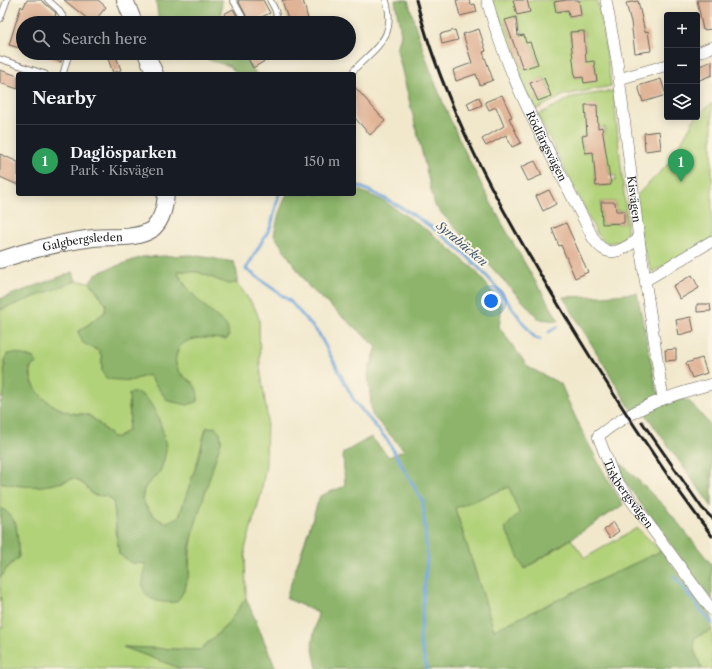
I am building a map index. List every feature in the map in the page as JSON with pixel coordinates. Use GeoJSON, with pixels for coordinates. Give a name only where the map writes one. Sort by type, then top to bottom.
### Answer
{"type":"FeatureCollection","features":[{"type":"Feature","properties":{"kind":"street"},"geometry":{"type":"LineString","coordinates":[[125,0],[131,16]]}},
{"type":"Feature","properties":{"kind":"street","name":"Rödfärgsvägen"},"geometry":{"type":"LineString","coordinates":[[487,0],[500,45],[512,76],[598,246],[609,252],[615,252],[639,239]]}},
{"type":"Feature","properties":{"kind":"street","name":"Kisvägen"},"geometry":{"type":"LineString","coordinates":[[606,0],[619,79],[639,239],[663,399]]}},
{"type":"Feature","properties":{"kind":"street"},"geometry":{"type":"LineString","coordinates":[[700,52],[712,47]]}},
{"type":"Feature","properties":{"kind":"street"},"geometry":{"type":"LineString","coordinates":[[149,60],[154,72]]}},
{"type":"Feature","properties":{"kind":"street"},"geometry":{"type":"LineString","coordinates":[[619,79],[664,66]]}},
{"type":"Feature","properties":{"kind":"street","name":"Galgbergsleden"},"geometry":{"type":"LineString","coordinates":[[0,260],[33,249],[66,242],[133,235],[150,230],[161,217],[166,196]]}},
{"type":"Feature","properties":{"kind":"street"},"geometry":{"type":"LineString","coordinates":[[646,280],[712,241]]}},
{"type":"Feature","properties":{"kind":"street"},"geometry":{"type":"LineString","coordinates":[[663,399],[712,384]]}},
{"type":"Feature","properties":{"kind":"street","name":"Tiskbergsvägen"},"geometry":{"type":"LineString","coordinates":[[663,399],[632,412],[598,436],[614,477],[712,610]]}},
{"type":"Feature","properties":{"kind":"lane"},"geometry":{"type":"LineString","coordinates":[[0,20],[7,0]]}},
{"type":"Feature","properties":{"kind":"lane"},"geometry":{"type":"LineString","coordinates":[[48,0],[58,9],[63,16]]}},
{"type":"Feature","properties":{"kind":"lane"},"geometry":{"type":"LineString","coordinates":[[233,0],[242,16]]}},
{"type":"Feature","properties":{"kind":"lane"},"geometry":{"type":"LineString","coordinates":[[270,0],[277,16]]}},
{"type":"Feature","properties":{"kind":"lane"},"geometry":{"type":"LineString","coordinates":[[354,70],[387,34],[390,25],[389,11],[386,0]]}},
{"type":"Feature","properties":{"kind":"lane"},"geometry":{"type":"LineString","coordinates":[[0,59],[39,72]]}},
{"type":"Feature","properties":{"kind":"lane"},"geometry":{"type":"LineString","coordinates":[[64,72],[67,60]]}},
{"type":"Feature","properties":{"kind":"green space"},"geometry":{"type":"Polygon","coordinates":[[[156,0],[222,0],[221,13],[223,16],[158,16],[156,0]]]}},
{"type":"Feature","properties":{"kind":"green space"},"geometry":{"type":"Polygon","coordinates":[[[395,0],[408,0],[436,85],[453,126],[492,205],[559,321],[539,319],[435,206],[397,50],[401,34],[395,0]]]}},
{"type":"Feature","properties":{"kind":"green space"},"geometry":{"type":"Polygon","coordinates":[[[492,0],[566,0],[554,2],[556,12],[568,10],[569,17],[581,15],[579,0],[597,0],[604,34],[611,86],[564,95],[535,110],[507,49],[492,0]],[[517,17],[505,21],[511,37],[523,33],[517,17]],[[584,31],[570,32],[572,50],[585,49],[584,31]],[[530,42],[515,48],[523,69],[538,63],[530,42]],[[594,62],[574,64],[575,78],[583,77],[597,81],[594,62]],[[544,78],[531,83],[538,101],[551,95],[544,78]]]}},
{"type":"Feature","properties":{"kind":"green space"},"geometry":{"type":"Polygon","coordinates":[[[210,60],[246,60],[255,72],[235,72],[230,66],[210,60]]]}},
{"type":"Feature","properties":{"kind":"green space"},"geometry":{"type":"Polygon","coordinates":[[[613,91],[627,222],[627,232],[621,241],[607,243],[600,238],[596,232],[538,115],[573,97],[613,91]],[[605,127],[590,129],[590,135],[582,136],[585,153],[605,151],[603,133],[605,133],[605,127]],[[607,161],[594,162],[596,186],[610,185],[610,181],[616,180],[615,175],[610,175],[607,161]],[[601,202],[602,224],[624,223],[624,211],[616,211],[615,202],[601,202]]]}},
{"type":"Feature","properties":{"kind":"green space"},"geometry":{"type":"Polygon","coordinates":[[[712,103],[712,240],[652,272],[643,248],[631,201],[670,162],[694,120],[700,120],[700,114],[712,103]]]}},
{"type":"Feature","properties":{"kind":"green space"},"geometry":{"type":"Polygon","coordinates":[[[356,189],[384,201],[431,233],[475,270],[502,305],[499,327],[528,367],[561,384],[589,446],[623,505],[524,569],[505,528],[519,513],[509,487],[455,508],[494,630],[661,551],[712,617],[712,630],[694,638],[694,650],[702,669],[317,669],[312,644],[318,613],[286,598],[320,496],[345,486],[343,453],[371,437],[389,457],[404,450],[372,415],[368,373],[377,347],[309,287],[274,235],[279,213],[286,196],[356,196],[356,189]]]}},
{"type":"Feature","properties":{"kind":"green space"},"geometry":{"type":"Polygon","coordinates":[[[192,255],[234,262],[237,273],[237,283],[228,284],[198,272],[177,271],[183,283],[198,300],[227,326],[229,336],[227,339],[198,338],[191,340],[185,342],[177,353],[177,367],[181,374],[196,388],[198,393],[198,401],[188,405],[168,401],[148,375],[130,381],[107,379],[102,372],[102,357],[99,351],[83,343],[78,332],[105,312],[106,304],[90,282],[97,273],[142,257],[192,255]]]}},
{"type":"Feature","properties":{"kind":"green space"},"geometry":{"type":"Polygon","coordinates":[[[177,271],[198,272],[228,284],[237,283],[255,308],[259,319],[260,366],[267,415],[266,464],[261,494],[245,549],[246,598],[226,626],[200,650],[124,647],[182,669],[0,669],[0,627],[3,628],[0,578],[6,569],[19,557],[16,523],[0,508],[0,482],[37,486],[56,484],[74,478],[86,486],[93,495],[106,496],[113,501],[116,521],[115,534],[132,563],[147,564],[143,586],[189,574],[195,523],[221,441],[220,432],[206,428],[197,463],[179,517],[165,523],[151,513],[143,498],[145,487],[161,469],[164,453],[164,438],[154,409],[128,402],[130,416],[128,430],[118,438],[113,437],[91,416],[86,414],[74,414],[63,410],[46,400],[34,386],[31,377],[31,368],[34,358],[25,356],[4,362],[5,394],[0,399],[0,310],[76,281],[90,282],[106,304],[105,312],[78,332],[90,347],[99,351],[102,357],[102,372],[114,378],[125,380],[148,375],[168,401],[193,383],[177,368],[175,360],[177,351],[182,344],[189,340],[198,338],[227,339],[227,326],[212,315],[199,302],[181,279],[177,271]]]}},
{"type":"Feature","properties":{"kind":"green space"},"geometry":{"type":"Polygon","coordinates":[[[73,272],[76,281],[0,310],[0,299],[73,272]]]}},
{"type":"Feature","properties":{"kind":"green space"},"geometry":{"type":"Polygon","coordinates":[[[637,293],[657,391],[689,401],[712,427],[712,507],[644,412],[632,411],[563,297],[637,293]]]}},
{"type":"Feature","properties":{"kind":"green space"},"geometry":{"type":"Polygon","coordinates":[[[15,353],[34,358],[37,363],[30,367],[33,384],[37,391],[49,403],[64,411],[74,414],[88,415],[113,437],[118,437],[128,430],[130,416],[129,394],[138,393],[144,396],[154,409],[158,418],[164,436],[166,451],[161,469],[144,489],[143,498],[149,511],[165,523],[179,517],[197,463],[206,428],[215,427],[220,432],[221,441],[192,535],[189,551],[189,574],[185,589],[177,602],[156,601],[147,596],[143,586],[146,564],[132,563],[119,554],[113,501],[106,496],[93,495],[86,486],[74,478],[46,486],[19,486],[0,482],[0,401],[2,401],[4,395],[5,360],[7,354],[15,353]]]}},
{"type":"Feature","properties":{"kind":"green space"},"geometry":{"type":"Polygon","coordinates":[[[622,464],[665,507],[712,565],[712,600],[616,470],[622,464]]]}},
{"type":"Feature","properties":{"kind":"green space"},"geometry":{"type":"Polygon","coordinates":[[[509,487],[519,513],[525,569],[571,539],[585,558],[637,528],[661,551],[494,630],[455,508],[509,487]]]}},
{"type":"Feature","properties":{"kind":"green space"},"geometry":{"type":"Polygon","coordinates":[[[0,508],[11,516],[14,522],[19,557],[8,567],[0,578],[0,508]]]}},
{"type":"Feature","properties":{"kind":"green space"},"geometry":{"type":"Polygon","coordinates":[[[246,598],[276,669],[182,669],[123,647],[200,650],[226,626],[246,598]]]}},
{"type":"Feature","properties":{"kind":"green space"},"geometry":{"type":"Polygon","coordinates":[[[712,630],[712,669],[702,669],[694,650],[694,637],[712,630]]]}},
{"type":"Feature","properties":{"kind":"building"},"geometry":{"type":"Polygon","coordinates":[[[27,0],[41,0],[56,13],[55,16],[18,16],[21,6],[23,8],[27,0]]]}},
{"type":"Feature","properties":{"kind":"building"},"geometry":{"type":"Polygon","coordinates":[[[64,0],[98,0],[106,7],[99,16],[84,16],[64,0]]]}},
{"type":"Feature","properties":{"kind":"building"},"geometry":{"type":"Polygon","coordinates":[[[238,0],[263,0],[270,13],[264,16],[246,16],[238,0]]]}},
{"type":"Feature","properties":{"kind":"building"},"geometry":{"type":"Polygon","coordinates":[[[282,0],[303,0],[307,16],[287,16],[282,0]]]}},
{"type":"Feature","properties":{"kind":"building"},"geometry":{"type":"Polygon","coordinates":[[[456,0],[469,0],[471,5],[475,4],[477,12],[460,16],[456,0]]]}},
{"type":"Feature","properties":{"kind":"building"},"geometry":{"type":"Polygon","coordinates":[[[513,0],[527,0],[530,12],[517,15],[513,0]]]}},
{"type":"Feature","properties":{"kind":"building"},"geometry":{"type":"Polygon","coordinates":[[[579,0],[581,15],[569,17],[568,10],[556,12],[554,2],[579,0]]]}},
{"type":"Feature","properties":{"kind":"building"},"geometry":{"type":"Polygon","coordinates":[[[697,0],[712,0],[712,29],[703,30],[697,0]]]}},
{"type":"Feature","properties":{"kind":"building"},"geometry":{"type":"Polygon","coordinates":[[[638,1],[645,32],[648,31],[651,51],[635,53],[631,22],[626,3],[638,1]]]}},
{"type":"Feature","properties":{"kind":"building"},"geometry":{"type":"Polygon","coordinates":[[[233,9],[237,16],[225,16],[224,14],[233,9]]]}},
{"type":"Feature","properties":{"kind":"building"},"geometry":{"type":"Polygon","coordinates":[[[516,17],[518,36],[524,35],[526,43],[530,42],[538,64],[523,69],[505,20],[516,17]]]}},
{"type":"Feature","properties":{"kind":"building"},"geometry":{"type":"Polygon","coordinates":[[[16,22],[16,47],[9,45],[16,22]]]}},
{"type":"Feature","properties":{"kind":"building"},"geometry":{"type":"Polygon","coordinates":[[[479,29],[486,51],[483,52],[493,80],[480,85],[476,74],[456,81],[453,70],[472,63],[463,34],[479,29]]]}},
{"type":"Feature","properties":{"kind":"building"},"geometry":{"type":"Polygon","coordinates":[[[455,30],[458,40],[442,44],[440,34],[455,30]]]}},
{"type":"Feature","properties":{"kind":"building"},"geometry":{"type":"Polygon","coordinates":[[[584,31],[586,62],[594,61],[597,81],[584,83],[583,77],[575,78],[570,32],[584,31]]]}},
{"type":"Feature","properties":{"kind":"building"},"geometry":{"type":"Polygon","coordinates":[[[108,60],[117,60],[121,70],[113,72],[108,60]]]}},
{"type":"Feature","properties":{"kind":"building"},"geometry":{"type":"Polygon","coordinates":[[[249,60],[266,60],[253,68],[249,60]]]}},
{"type":"Feature","properties":{"kind":"building"},"geometry":{"type":"Polygon","coordinates":[[[712,61],[712,75],[700,80],[700,66],[712,61]]]}},
{"type":"Feature","properties":{"kind":"building"},"geometry":{"type":"Polygon","coordinates":[[[0,70],[16,75],[16,88],[0,83],[0,70]]]}},
{"type":"Feature","properties":{"kind":"building"},"geometry":{"type":"Polygon","coordinates":[[[544,78],[551,96],[538,101],[530,83],[544,78]]]}},
{"type":"Feature","properties":{"kind":"building"},"geometry":{"type":"Polygon","coordinates":[[[661,79],[664,89],[664,96],[643,102],[638,86],[661,79]]]}},
{"type":"Feature","properties":{"kind":"building"},"geometry":{"type":"Polygon","coordinates":[[[356,88],[385,121],[370,135],[356,119],[356,88]]]}},
{"type":"Feature","properties":{"kind":"building"},"geometry":{"type":"Polygon","coordinates":[[[502,95],[512,117],[509,118],[521,143],[512,147],[506,135],[486,146],[482,139],[504,126],[496,107],[489,110],[485,102],[502,95]]]}},
{"type":"Feature","properties":{"kind":"building"},"geometry":{"type":"Polygon","coordinates":[[[479,97],[482,105],[470,110],[467,103],[479,97]]]}},
{"type":"Feature","properties":{"kind":"building"},"geometry":{"type":"Polygon","coordinates":[[[585,105],[597,105],[598,128],[602,127],[611,185],[596,186],[593,152],[585,153],[582,136],[587,135],[585,105]]]}},
{"type":"Feature","properties":{"kind":"building"},"geometry":{"type":"Polygon","coordinates":[[[659,131],[661,149],[645,151],[644,133],[659,131]]]}},
{"type":"Feature","properties":{"kind":"building"},"geometry":{"type":"Polygon","coordinates":[[[0,154],[16,161],[16,184],[0,177],[0,154]]]}},
{"type":"Feature","properties":{"kind":"building"},"geometry":{"type":"Polygon","coordinates":[[[535,161],[542,175],[528,181],[521,167],[535,161]]]}},
{"type":"Feature","properties":{"kind":"building"},"geometry":{"type":"Polygon","coordinates":[[[549,190],[556,204],[543,211],[536,196],[549,190]]]}},
{"type":"Feature","properties":{"kind":"building"},"geometry":{"type":"Polygon","coordinates":[[[601,202],[615,202],[616,211],[624,211],[624,223],[602,224],[601,202]]]}},
{"type":"Feature","properties":{"kind":"building"},"geometry":{"type":"Polygon","coordinates":[[[566,223],[588,272],[575,278],[561,245],[559,246],[552,229],[566,223]]]}},
{"type":"Feature","properties":{"kind":"building"},"geometry":{"type":"Polygon","coordinates":[[[692,275],[699,288],[680,299],[673,286],[692,275]]]}},
{"type":"Feature","properties":{"kind":"building"},"geometry":{"type":"Polygon","coordinates":[[[697,304],[710,304],[711,311],[697,312],[697,304]]]}},
{"type":"Feature","properties":{"kind":"building"},"geometry":{"type":"Polygon","coordinates":[[[691,317],[694,331],[679,335],[676,320],[691,317]]]}},
{"type":"Feature","properties":{"kind":"building"},"geometry":{"type":"Polygon","coordinates":[[[676,349],[676,360],[666,361],[665,350],[676,349]]]}},
{"type":"Feature","properties":{"kind":"building"},"geometry":{"type":"Polygon","coordinates":[[[702,358],[707,373],[692,378],[686,363],[702,358]]]}},
{"type":"Feature","properties":{"kind":"building"},"geometry":{"type":"Polygon","coordinates":[[[613,522],[619,531],[610,538],[604,530],[613,522]]]}},
{"type":"Feature","properties":{"kind":"waterway","name":"Syrabäcken"},"geometry":{"type":"LineString","coordinates":[[356,185],[389,201],[439,232],[468,257],[489,279],[503,295],[535,338],[540,339]]}},
{"type":"Feature","properties":{"kind":"waterway"},"geometry":{"type":"LineString","coordinates":[[278,196],[271,226],[246,269],[290,301],[319,334],[355,402],[388,441],[423,502],[427,556],[420,642],[427,669]]}},
{"type":"Feature","properties":{"kind":"waterway"},"geometry":{"type":"LineString","coordinates":[[549,332],[557,327]]}},
{"type":"Feature","properties":{"kind":"waterway"},"geometry":{"type":"LineString","coordinates":[[674,576],[712,624]]}},
{"type":"Feature","properties":{"kind":"railway"},"geometry":{"type":"LineString","coordinates":[[416,0],[428,40],[457,117],[493,191],[555,299],[611,390],[670,478],[712,536]]}},
{"type":"Feature","properties":{"kind":"railway"},"geometry":{"type":"LineString","coordinates":[[642,422],[702,508],[712,518]]}},
{"type":"Feature","properties":{"kind":"place","name":"Daglösparken"},"geometry":{"type":"Point","coordinates":[681,182]}}]}
